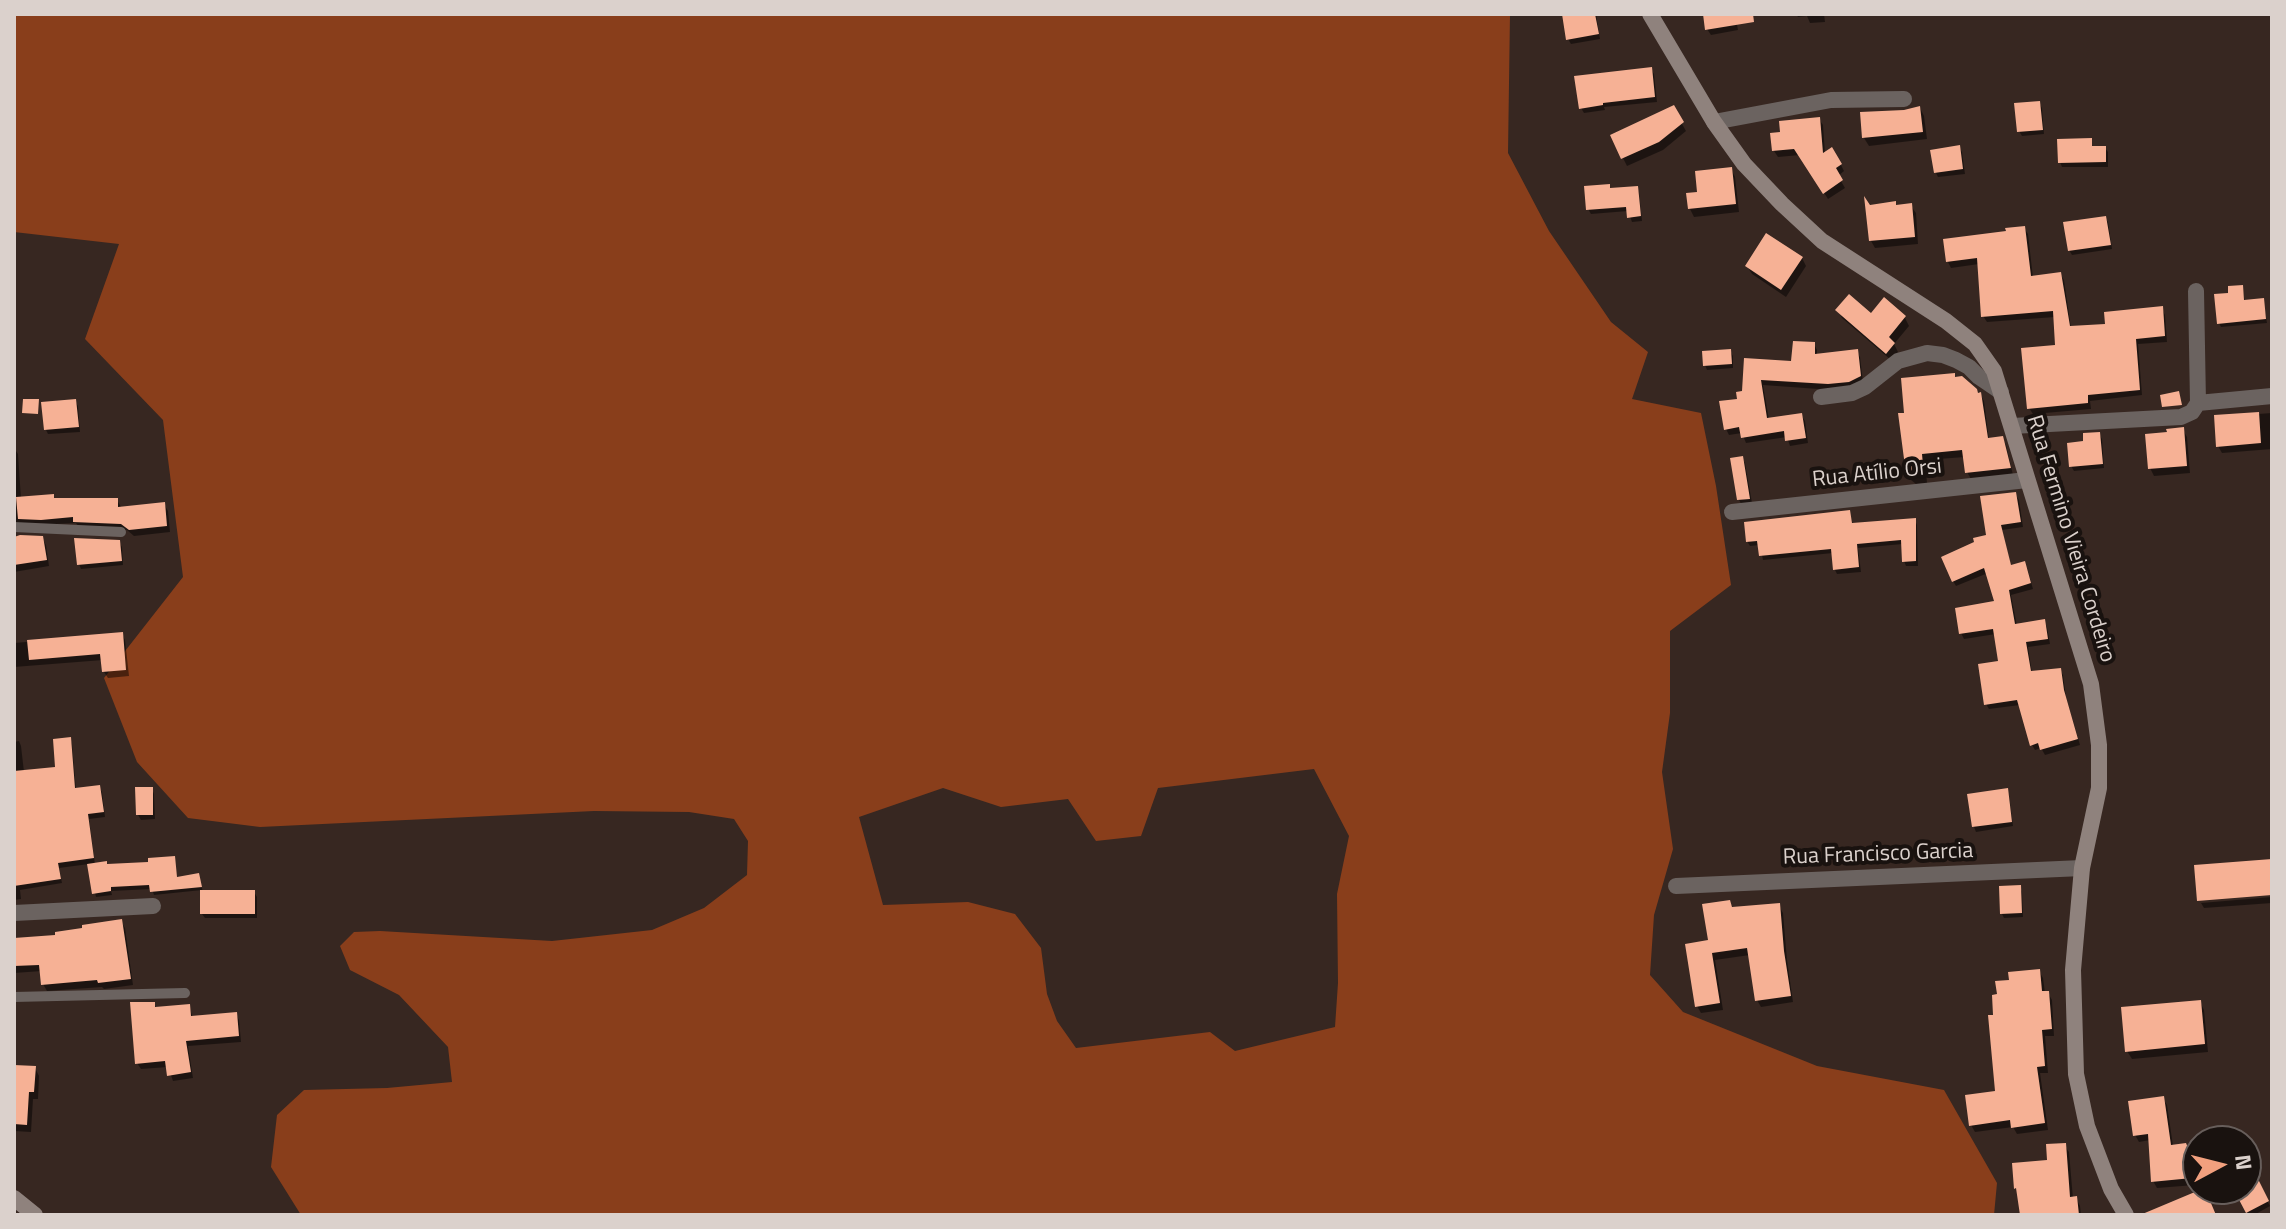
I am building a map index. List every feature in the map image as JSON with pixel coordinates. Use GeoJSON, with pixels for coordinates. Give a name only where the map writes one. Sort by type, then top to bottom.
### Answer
{"type":"FeatureCollection","features":[{"type":"Feature","properties":{"kind":"street","name":"Rua Fermino Vieira Cordeiro"},"geometry":{"type":"LineString","coordinates":[[1650,14],[1714,122],[1744,164],[1782,204],[1822,241],[1946,321],[1975,344],[1994,371],[2091,684],[2099,745],[2099,788],[2082,868],[2073,970],[2076,1074],[2087,1126],[2111,1189],[2126,1215]]}},
{"type":"Feature","properties":{"kind":"street"},"geometry":{"type":"LineString","coordinates":[[1714,122],[1831,100],[1904,99]]}},
{"type":"Feature","properties":{"kind":"street"},"geometry":{"type":"LineString","coordinates":[[2012,426],[2181,417],[2192,412],[2198,403],[2196,291]]}},
{"type":"Feature","properties":{"kind":"street"},"geometry":{"type":"LineString","coordinates":[[1821,397],[1852,393],[1865,387],[1898,361],[1927,353],[1956,360],[2001,392]]}},
{"type":"Feature","properties":{"kind":"street"},"geometry":{"type":"LineString","coordinates":[[2198,403],[2272,396]]}},
{"type":"Feature","properties":{"kind":"street","name":"Rua Atílio Orsi"},"geometry":{"type":"LineString","coordinates":[[1732,512],[2027,480]]}},
{"type":"Feature","properties":{"kind":"street","name":"Rua Francisco Garcia"},"geometry":{"type":"LineString","coordinates":[[1676,886],[2082,868]]}},
{"type":"Feature","properties":{"kind":"street"},"geometry":{"type":"LineString","coordinates":[[14,913],[153,906]]}},
{"type":"Feature","properties":{"kind":"street"},"geometry":{"type":"LineString","coordinates":[[14,1198],[35,1215]]}},
{"type":"Feature","properties":{"kind":"lane"},"geometry":{"type":"LineString","coordinates":[[14,527],[121,532]]}},
{"type":"Feature","properties":{"kind":"lane"},"geometry":{"type":"LineString","coordinates":[[14,997],[185,993]]}},
{"type":"Feature","properties":{"kind":"shaded area"},"geometry":{"type":"Polygon","coordinates":[[[14,14],[1510,14],[1508,153],[1549,231],[1611,322],[1648,352],[1632,399],[1701,413],[1731,585],[1670,631],[1670,713],[1662,772],[1673,849],[1654,915],[1650,975],[1683,1012],[1817,1066],[1944,1090],[1997,1183],[1994,1215],[301,1215],[271,1167],[277,1115],[304,1090],[387,1088],[452,1082],[448,1047],[399,995],[350,970],[340,946],[354,932],[552,941],[652,930],[704,908],[747,875],[748,841],[734,819],[689,812],[594,811],[260,827],[188,818],[137,762],[104,678],[183,577],[163,420],[85,339],[119,244],[14,232],[14,14]],[[1314,769],[1158,788],[1141,836],[1096,841],[1068,799],[1001,807],[943,788],[859,817],[883,905],[968,902],[1015,914],[1041,948],[1047,994],[1057,1021],[1076,1048],[1210,1032],[1235,1051],[1335,1027],[1337,894],[1349,836],[1314,769]]]}},
{"type":"Feature","properties":{"kind":"building"},"geometry":{"type":"Polygon","coordinates":[[[1562,14],[1595,14],[1599,34],[1566,40],[1562,14]]]}},
{"type":"Feature","properties":{"kind":"building"},"geometry":{"type":"Polygon","coordinates":[[[1703,14],[1753,14],[1754,22],[1705,30],[1703,14]]]}},
{"type":"Feature","properties":{"kind":"building"},"geometry":{"type":"Polygon","coordinates":[[[1652,67],[1655,97],[1579,109],[1574,76],[1652,67]]]}},
{"type":"Feature","properties":{"kind":"building"},"geometry":{"type":"Polygon","coordinates":[[[2040,101],[2043,130],[2017,132],[2014,103],[2040,101]]]}},
{"type":"Feature","properties":{"kind":"building"},"geometry":{"type":"Polygon","coordinates":[[[1674,105],[1684,122],[1659,142],[1621,159],[1610,135],[1674,105]]]}},
{"type":"Feature","properties":{"kind":"building"},"geometry":{"type":"Polygon","coordinates":[[[1920,106],[1923,132],[1862,138],[1860,112],[1920,106]]]}},
{"type":"Feature","properties":{"kind":"building"},"geometry":{"type":"Polygon","coordinates":[[[1820,117],[1823,153],[1832,147],[1842,164],[1836,168],[1843,180],[1823,194],[1794,149],[1772,151],[1770,133],[1780,132],[1779,121],[1820,117]]]}},
{"type":"Feature","properties":{"kind":"building"},"geometry":{"type":"Polygon","coordinates":[[[2092,138],[2092,146],[2106,146],[2106,162],[2058,163],[2057,139],[2092,138]]]}},
{"type":"Feature","properties":{"kind":"building"},"geometry":{"type":"Polygon","coordinates":[[[1960,145],[1963,169],[1934,173],[1930,150],[1960,145]]]}},
{"type":"Feature","properties":{"kind":"building"},"geometry":{"type":"Polygon","coordinates":[[[1732,167],[1736,204],[1688,209],[1686,193],[1697,192],[1695,171],[1732,167]]]}},
{"type":"Feature","properties":{"kind":"building"},"geometry":{"type":"Polygon","coordinates":[[[1610,184],[1610,188],[1638,186],[1641,216],[1627,218],[1626,207],[1586,210],[1584,186],[1610,184]]]}},
{"type":"Feature","properties":{"kind":"building"},"geometry":{"type":"Polygon","coordinates":[[[1864,196],[1870,205],[1896,201],[1896,205],[1912,203],[1915,237],[1869,241],[1864,196]]]}},
{"type":"Feature","properties":{"kind":"building"},"geometry":{"type":"Polygon","coordinates":[[[2106,216],[2111,245],[2068,251],[2063,222],[2106,216]]]}},
{"type":"Feature","properties":{"kind":"building"},"geometry":{"type":"Polygon","coordinates":[[[2025,226],[2031,276],[2061,272],[2070,326],[2105,324],[2104,312],[2163,306],[2165,336],[2136,339],[2140,390],[2088,395],[2088,403],[2027,409],[2021,348],[2055,345],[2053,311],[1981,317],[1977,258],[1946,262],[1943,239],[2025,226]]]}},
{"type":"Feature","properties":{"kind":"building"},"geometry":{"type":"Polygon","coordinates":[[[1766,233],[1803,257],[1781,290],[1745,266],[1766,233]]]}},
{"type":"Feature","properties":{"kind":"building"},"geometry":{"type":"Polygon","coordinates":[[[2243,285],[2244,300],[2264,298],[2266,319],[2217,324],[2214,294],[2228,293],[2228,286],[2243,285]]]}},
{"type":"Feature","properties":{"kind":"building"},"geometry":{"type":"Polygon","coordinates":[[[1849,294],[1871,313],[1884,297],[1906,316],[1889,337],[1895,343],[1886,354],[1835,310],[1849,294]]]}},
{"type":"Feature","properties":{"kind":"building"},"geometry":{"type":"Polygon","coordinates":[[[1793,341],[1815,342],[1815,354],[1858,349],[1861,376],[1849,382],[1828,384],[1761,380],[1767,418],[1802,413],[1806,438],[1785,441],[1784,431],[1741,438],[1739,427],[1724,430],[1719,401],[1737,399],[1736,392],[1742,391],[1744,358],[1791,361],[1793,341]]]}},
{"type":"Feature","properties":{"kind":"building"},"geometry":{"type":"Polygon","coordinates":[[[1731,349],[1732,364],[1703,366],[1702,351],[1731,349]]]}},
{"type":"Feature","properties":{"kind":"building"},"geometry":{"type":"Polygon","coordinates":[[[1955,373],[1955,377],[1962,376],[1978,393],[1981,392],[1988,438],[2003,436],[2011,468],[1965,473],[1962,450],[1922,454],[1924,476],[1910,478],[1906,474],[1898,413],[1904,413],[1901,378],[1955,373]]]}},
{"type":"Feature","properties":{"kind":"building"},"geometry":{"type":"Polygon","coordinates":[[[2179,391],[2182,405],[2162,407],[2160,395],[2179,391]]]}},
{"type":"Feature","properties":{"kind":"building"},"geometry":{"type":"Polygon","coordinates":[[[23,399],[39,399],[38,414],[22,413],[23,399]]]}},
{"type":"Feature","properties":{"kind":"building"},"geometry":{"type":"Polygon","coordinates":[[[76,399],[79,427],[44,430],[41,402],[76,399]]]}},
{"type":"Feature","properties":{"kind":"building"},"geometry":{"type":"Polygon","coordinates":[[[2259,412],[2261,443],[2216,447],[2214,415],[2259,412]]]}},
{"type":"Feature","properties":{"kind":"building"},"geometry":{"type":"Polygon","coordinates":[[[2184,427],[2187,466],[2148,469],[2145,434],[2184,427]]]}},
{"type":"Feature","properties":{"kind":"building"},"geometry":{"type":"Polygon","coordinates":[[[2100,432],[2103,464],[2069,467],[2067,443],[2083,441],[2083,433],[2100,432]]]}},
{"type":"Feature","properties":{"kind":"building"},"geometry":{"type":"Polygon","coordinates":[[[1743,456],[1750,499],[1737,500],[1730,458],[1743,456]]]}},
{"type":"Feature","properties":{"kind":"building"},"geometry":{"type":"Polygon","coordinates":[[[2016,492],[2021,522],[2001,525],[2011,565],[2025,561],[2031,583],[2009,590],[2015,624],[2045,619],[2048,639],[2026,642],[2031,671],[2061,668],[2078,739],[2040,750],[2038,743],[2030,746],[2017,700],[1984,705],[1978,664],[1998,661],[1993,629],[1959,634],[1955,608],[1994,601],[1984,568],[1952,582],[1941,557],[1974,542],[1973,538],[1986,535],[1980,496],[2016,492]]]}},
{"type":"Feature","properties":{"kind":"building"},"geometry":{"type":"Polygon","coordinates":[[[54,494],[54,498],[118,498],[118,507],[165,502],[167,526],[129,530],[121,524],[73,522],[73,517],[18,519],[16,497],[54,494]]]}},
{"type":"Feature","properties":{"kind":"building"},"geometry":{"type":"Polygon","coordinates":[[[1850,510],[1852,523],[1916,518],[1916,561],[1902,562],[1901,540],[1857,544],[1859,567],[1833,570],[1831,549],[1759,556],[1757,541],[1746,542],[1744,522],[1850,510]]]}},
{"type":"Feature","properties":{"kind":"building"},"geometry":{"type":"Polygon","coordinates":[[[43,536],[47,560],[14,565],[14,537],[43,536]]]}},
{"type":"Feature","properties":{"kind":"building"},"geometry":{"type":"Polygon","coordinates":[[[74,538],[120,540],[122,561],[77,565],[74,538]]]}},
{"type":"Feature","properties":{"kind":"building"},"geometry":{"type":"Polygon","coordinates":[[[123,632],[126,670],[102,672],[100,654],[29,660],[27,640],[123,632]]]}},
{"type":"Feature","properties":{"kind":"building"},"geometry":{"type":"Polygon","coordinates":[[[71,737],[75,788],[100,785],[104,812],[88,814],[94,858],[58,863],[61,879],[14,886],[14,771],[55,767],[53,739],[71,737]]]}},
{"type":"Feature","properties":{"kind":"building"},"geometry":{"type":"Polygon","coordinates":[[[135,787],[153,787],[153,815],[136,815],[135,787]]]}},
{"type":"Feature","properties":{"kind":"building"},"geometry":{"type":"Polygon","coordinates":[[[2008,788],[2012,822],[1972,827],[1967,794],[2008,788]]]}},
{"type":"Feature","properties":{"kind":"building"},"geometry":{"type":"Polygon","coordinates":[[[175,856],[177,877],[199,873],[202,887],[150,892],[149,885],[111,887],[111,891],[92,894],[87,864],[148,862],[148,858],[175,856]]]}},
{"type":"Feature","properties":{"kind":"building"},"geometry":{"type":"Polygon","coordinates":[[[2272,859],[2272,895],[2197,901],[2194,865],[2272,859]]]}},
{"type":"Feature","properties":{"kind":"building"},"geometry":{"type":"Polygon","coordinates":[[[2021,885],[2022,913],[2000,914],[1999,886],[2021,885]]]}},
{"type":"Feature","properties":{"kind":"building"},"geometry":{"type":"Polygon","coordinates":[[[200,890],[255,890],[255,914],[200,914],[200,890]]]}},
{"type":"Feature","properties":{"kind":"building"},"geometry":{"type":"Polygon","coordinates":[[[1730,900],[1732,907],[1780,903],[1791,996],[1755,1001],[1747,948],[1712,953],[1720,1003],[1695,1007],[1685,944],[1708,940],[1702,904],[1730,900]]]}},
{"type":"Feature","properties":{"kind":"building"},"geometry":{"type":"Polygon","coordinates":[[[122,919],[131,979],[41,985],[39,965],[14,966],[14,938],[55,935],[55,932],[82,928],[82,925],[122,919]]]}},
{"type":"Feature","properties":{"kind":"building"},"geometry":{"type":"Polygon","coordinates":[[[2040,969],[2042,991],[2049,991],[2052,1029],[2042,1030],[2045,1066],[2037,1067],[2045,1123],[2011,1128],[2010,1120],[1969,1126],[1965,1095],[1995,1091],[1988,1015],[1993,1015],[1992,995],[1997,994],[1995,981],[2009,980],[2008,972],[2040,969]]]}},
{"type":"Feature","properties":{"kind":"building"},"geometry":{"type":"Polygon","coordinates":[[[2201,1000],[2205,1044],[2125,1052],[2121,1007],[2201,1000]]]}},
{"type":"Feature","properties":{"kind":"building"},"geometry":{"type":"Polygon","coordinates":[[[130,1002],[155,1002],[155,1007],[190,1004],[191,1016],[237,1012],[239,1036],[186,1041],[191,1072],[167,1076],[165,1061],[135,1064],[130,1002]]]}},
{"type":"Feature","properties":{"kind":"building"},"geometry":{"type":"Polygon","coordinates":[[[14,1065],[36,1066],[34,1092],[29,1092],[27,1125],[14,1124],[14,1065]]]}},
{"type":"Feature","properties":{"kind":"building"},"geometry":{"type":"Polygon","coordinates":[[[2164,1096],[2171,1145],[2182,1144],[2182,1179],[2151,1182],[2148,1134],[2133,1136],[2128,1101],[2164,1096]]]}},
{"type":"Feature","properties":{"kind":"building"},"geometry":{"type":"Polygon","coordinates":[[[2066,1143],[2070,1197],[2077,1196],[2079,1215],[2020,1215],[2012,1163],[2047,1160],[2046,1144],[2066,1143]]]}},
{"type":"Feature","properties":{"kind":"building"},"geometry":{"type":"Polygon","coordinates":[[[2262,1187],[2269,1201],[2262,1205],[2262,1187]]]}},
{"type":"Feature","properties":{"kind":"building"},"geometry":{"type":"Polygon","coordinates":[[[2182,1197],[2182,1205],[2212,1205],[2216,1215],[2140,1215],[2182,1197]]]}},
{"type":"Feature","properties":{"kind":"building"},"geometry":{"type":"Polygon","coordinates":[[[2242,1205],[2261,1205],[2246,1213],[2242,1205]]]}}]}
